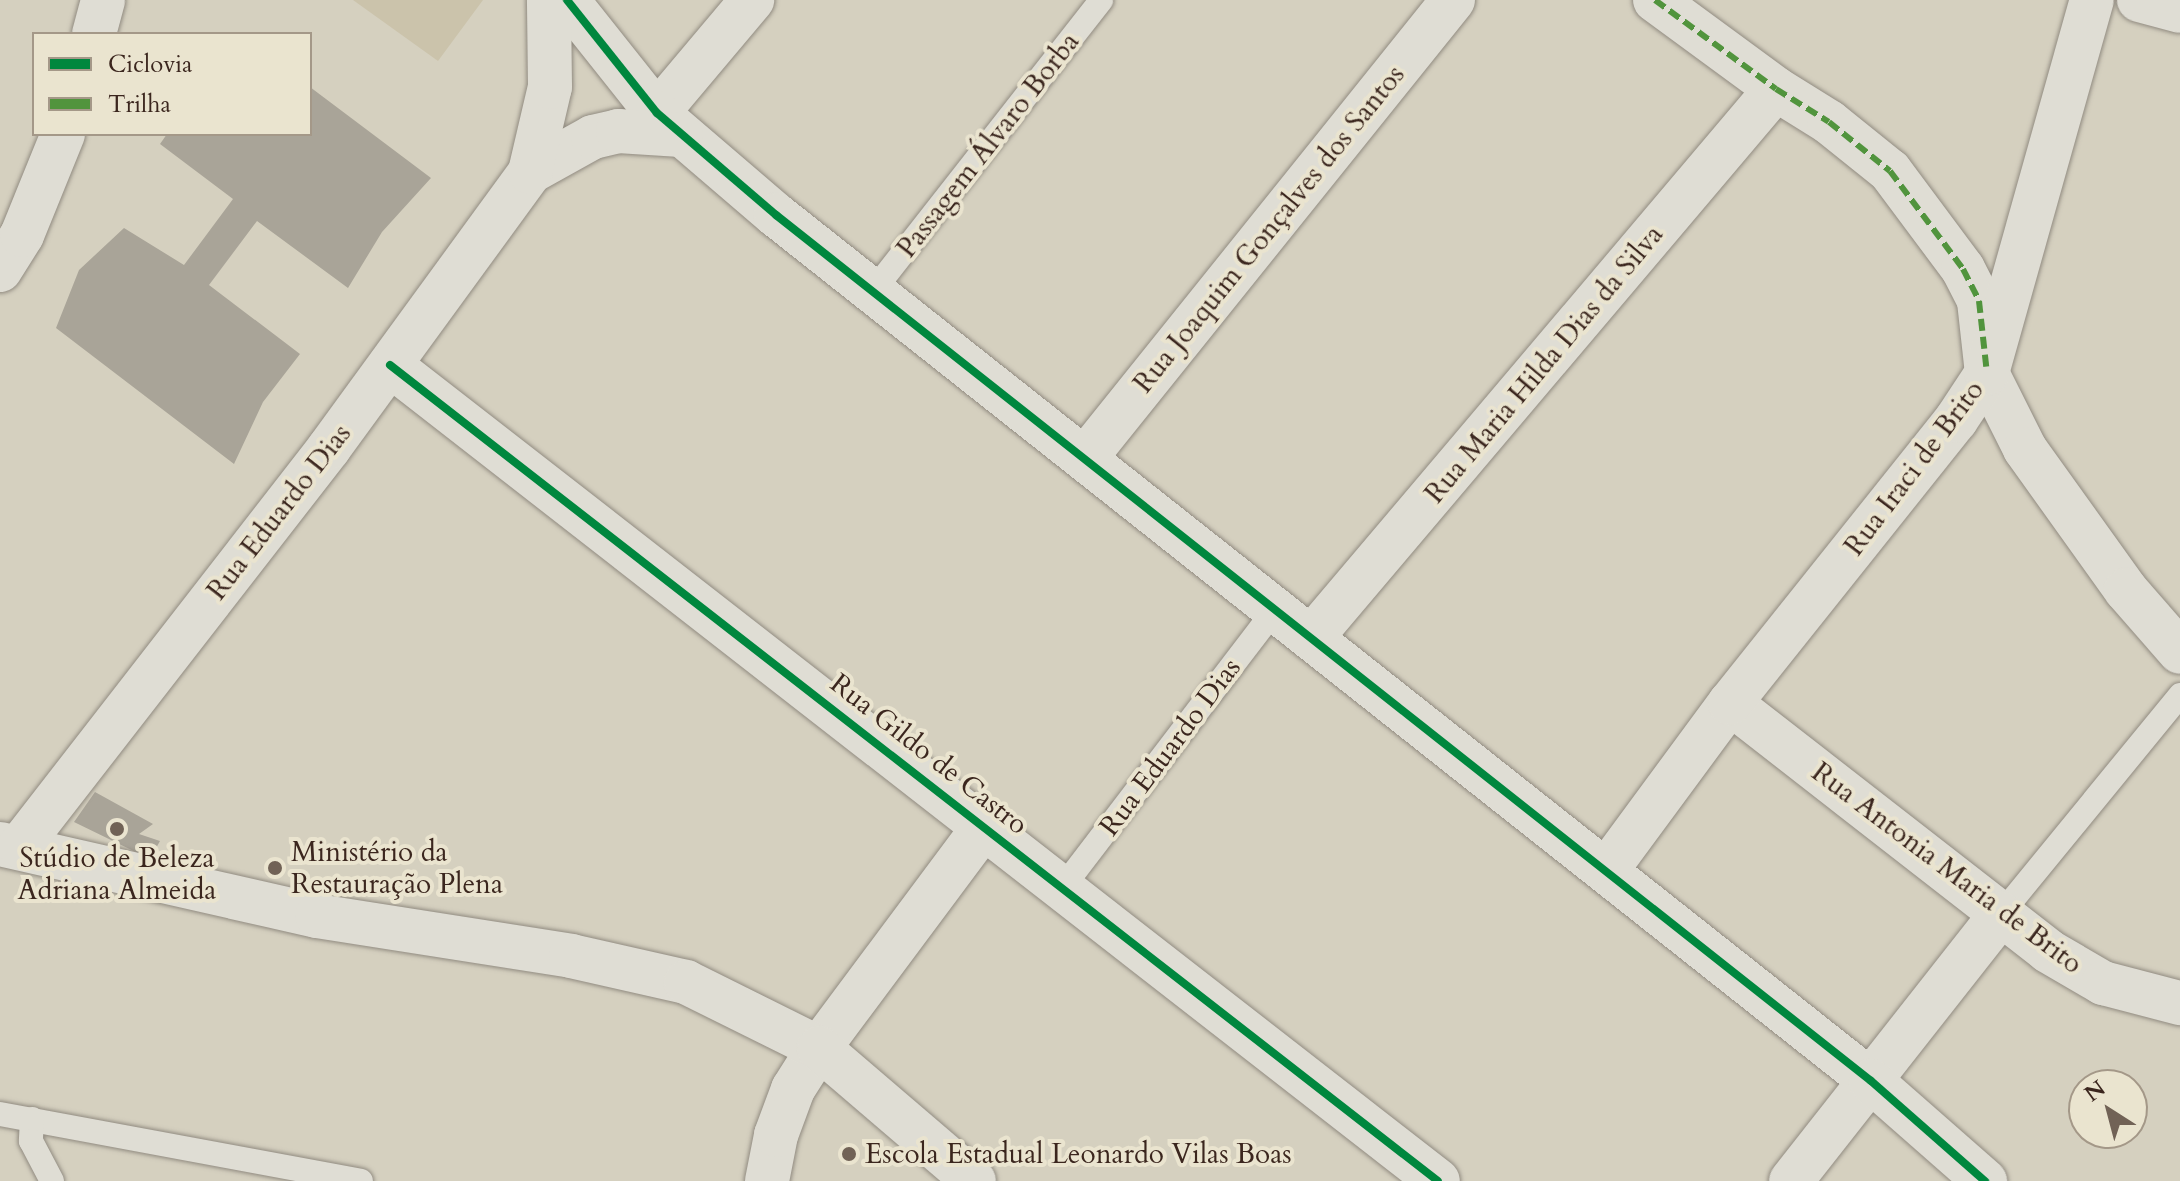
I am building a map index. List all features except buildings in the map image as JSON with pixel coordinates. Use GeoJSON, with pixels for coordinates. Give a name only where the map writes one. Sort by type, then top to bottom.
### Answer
{"type":"FeatureCollection","features":[{"type":"Feature","properties":{"kind":"street"},"geometry":{"type":"LineString","coordinates":[[95,32],[103,0]]}},
{"type":"Feature","properties":{"kind":"street","name":"Rua Eduardo Dias"},"geometry":{"type":"LineString","coordinates":[[10,845],[390,365],[530,172],[550,87],[549,0]]}},
{"type":"Feature","properties":{"kind":"street"},"geometry":{"type":"LineString","coordinates":[[567,0],[669,124],[776,215],[1086,457],[1871,1081],[1985,1181]]}},
{"type":"Feature","properties":{"kind":"street"},"geometry":{"type":"LineString","coordinates":[[669,124],[752,0]]}},
{"type":"Feature","properties":{"kind":"street","name":"Rua Joaquim Gonçalves dos Santos"},"geometry":{"type":"LineString","coordinates":[[1086,457],[1453,0]]}},
{"type":"Feature","properties":{"kind":"street"},"geometry":{"type":"LineString","coordinates":[[1655,0],[1776,89],[1829,122],[1890,171],[1963,269],[1979,301],[1987,373],[2025,449],[2126,590],[2180,652]]}},
{"type":"Feature","properties":{"kind":"street","name":"Rua Iraci de Brito"},"geometry":{"type":"LineString","coordinates":[[1606,871],[1730,703],[1956,420],[1987,373],[2092,0]]}},
{"type":"Feature","properties":{"kind":"street"},"geometry":{"type":"LineString","coordinates":[[2139,0],[2180,11]]}},
{"type":"Feature","properties":{"kind":"street","name":"Rua Maria Hilda Dias da Silva"},"geometry":{"type":"LineString","coordinates":[[1311,638],[1776,89]]}},
{"type":"Feature","properties":{"kind":"street","name":"Rua Eduardo Dias"},"geometry":{"type":"LineString","coordinates":[[530,172],[593,137],[669,124]]}},
{"type":"Feature","properties":{"kind":"street"},"geometry":{"type":"LineString","coordinates":[[0,270],[22,235],[62,136]]}},
{"type":"Feature","properties":{"kind":"street","name":"Rua Gildo de Castro"},"geometry":{"type":"LineString","coordinates":[[390,365],[985,825],[1438,1181]]}},
{"type":"Feature","properties":{"kind":"street","name":"Rua Antonia Maria de Brito"},"geometry":{"type":"LineString","coordinates":[[1730,703],[2048,951],[2103,983],[2180,1003]]}},
{"type":"Feature","properties":{"kind":"street"},"geometry":{"type":"LineString","coordinates":[[767,1181],[776,1135],[793,1089],[819,1048],[985,825]]}},
{"type":"Feature","properties":{"kind":"street"},"geometry":{"type":"LineString","coordinates":[[10,845],[317,916],[571,956],[686,982],[819,1048],[974,1181]]}},
{"type":"Feature","properties":{"kind":"street"},"geometry":{"type":"LineString","coordinates":[[1791,1181],[2001,914]]}},
{"type":"Feature","properties":{"kind":"lane","name":"Passagem Álvaro Borba"},"geometry":{"type":"LineString","coordinates":[[874,290],[1101,0]]}},
{"type":"Feature","properties":{"kind":"lane","name":"Rua Eduardo Dias"},"geometry":{"type":"LineString","coordinates":[[1063,887],[1276,608]]}},
{"type":"Feature","properties":{"kind":"lane"},"geometry":{"type":"LineString","coordinates":[[2001,914],[2180,695]]}},
{"type":"Feature","properties":{"kind":"lane"},"geometry":{"type":"LineString","coordinates":[[0,1114],[361,1181]]}},
{"type":"Feature","properties":{"kind":"lane"},"geometry":{"type":"LineString","coordinates":[[32,1119],[31,1141],[52,1181]]}},
{"type":"Feature","properties":{"kind":"shaded area"},"geometry":{"type":"Polygon","coordinates":[[[353,0],[483,0],[438,61],[353,0]]]}},
{"type":"Feature","properties":{"kind":"marked path"},"geometry":{"type":"LineString","coordinates":[[1655,0],[1776,89],[1829,122],[1890,171],[1963,269],[1979,301],[1987,373]]}},
{"type":"Feature","properties":{"kind":"cycle path"},"geometry":{"type":"LineString","coordinates":[[567,0],[657,113],[776,215],[1871,1081],[1985,1181]]}},
{"type":"Feature","properties":{"kind":"cycle path"},"geometry":{"type":"LineString","coordinates":[[390,365],[1438,1181]]}},
{"type":"Feature","properties":{"kind":"place","name":"Stúdio de Beleza Adriana Almeida"},"geometry":{"type":"Point","coordinates":[117,829]}},
{"type":"Feature","properties":{"kind":"place","name":"Ministério da Restauração Plena"},"geometry":{"type":"Point","coordinates":[275,868]}},
{"type":"Feature","properties":{"kind":"place","name":"Escola Estadual Leonardo Vilas Boas"},"geometry":{"type":"Point","coordinates":[849,1154]}}]}
